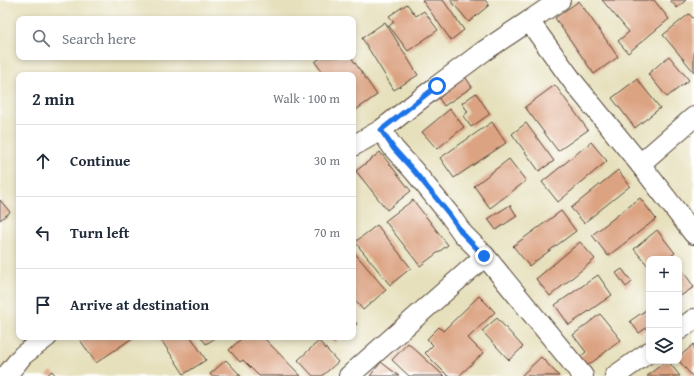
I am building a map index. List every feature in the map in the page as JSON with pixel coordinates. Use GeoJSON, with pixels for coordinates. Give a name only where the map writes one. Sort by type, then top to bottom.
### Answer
{"type":"FeatureCollection","features":[{"type":"Feature","properties":{"kind":"street"},"geometry":{"type":"LineString","coordinates":[[356,144],[381,130],[484,51],[560,0]]}},
{"type":"Feature","properties":{"kind":"street"},"geometry":{"type":"LineString","coordinates":[[529,21],[574,83],[640,164],[694,234]]}},
{"type":"Feature","properties":{"kind":"street"},"geometry":{"type":"LineString","coordinates":[[640,164],[694,117]]}},
{"type":"Feature","properties":{"kind":"street"},"geometry":{"type":"LineString","coordinates":[[381,130],[394,149],[449,214],[463,234],[484,256],[582,376]]}},
{"type":"Feature","properties":{"kind":"street"},"geometry":{"type":"LineString","coordinates":[[349,376],[484,256]]}},
{"type":"Feature","properties":{"kind":"street"},"geometry":{"type":"LineString","coordinates":[[682,328],[694,319]]}},
{"type":"Feature","properties":{"kind":"street"},"geometry":{"type":"LineString","coordinates":[[6,376],[23,355],[43,340]]}},
{"type":"Feature","properties":{"kind":"street"},"geometry":{"type":"LineString","coordinates":[[615,376],[646,354]]}},
{"type":"Feature","properties":{"kind":"building"},"geometry":{"type":"Polygon","coordinates":[[[422,0],[443,0],[464,30],[451,40],[422,0]]]}},
{"type":"Feature","properties":{"kind":"building"},"geometry":{"type":"Polygon","coordinates":[[[450,0],[485,0],[489,5],[469,22],[450,0]]]}},
{"type":"Feature","properties":{"kind":"building"},"geometry":{"type":"Polygon","coordinates":[[[602,0],[654,0],[669,19],[628,53],[618,41],[629,32],[602,0]]]}},
{"type":"Feature","properties":{"kind":"building"},"geometry":{"type":"Polygon","coordinates":[[[670,0],[686,0],[677,8],[670,0]]]}},
{"type":"Feature","properties":{"kind":"building"},"geometry":{"type":"Polygon","coordinates":[[[579,1],[618,57],[594,74],[555,18],[579,1]]]}},
{"type":"Feature","properties":{"kind":"building"},"geometry":{"type":"Polygon","coordinates":[[[407,4],[416,16],[424,11],[438,30],[408,51],[389,26],[394,22],[389,16],[407,4]]]}},
{"type":"Feature","properties":{"kind":"building"},"geometry":{"type":"Polygon","coordinates":[[[689,14],[694,19],[694,72],[663,35],[689,14]]]}},
{"type":"Feature","properties":{"kind":"building"},"geometry":{"type":"Polygon","coordinates":[[[385,22],[418,75],[394,90],[362,38],[385,22]]]}},
{"type":"Feature","properties":{"kind":"building"},"geometry":{"type":"Polygon","coordinates":[[[669,56],[689,80],[667,97],[648,74],[669,56]]]}},
{"type":"Feature","properties":{"kind":"building"},"geometry":{"type":"Polygon","coordinates":[[[318,60],[353,60],[377,95],[356,110],[356,72],[322,72],[315,62],[318,60]]]}},
{"type":"Feature","properties":{"kind":"building"},"geometry":{"type":"Polygon","coordinates":[[[464,75],[472,87],[444,106],[436,94],[464,75]]]}},
{"type":"Feature","properties":{"kind":"building"},"geometry":{"type":"Polygon","coordinates":[[[637,79],[660,108],[635,128],[612,98],[637,79]]]}},
{"type":"Feature","properties":{"kind":"building"},"geometry":{"type":"Polygon","coordinates":[[[555,85],[588,130],[558,151],[525,107],[555,85]]]}},
{"type":"Feature","properties":{"kind":"building"},"geometry":{"type":"Polygon","coordinates":[[[476,93],[490,114],[471,127],[463,116],[468,112],[462,103],[476,93]]]}},
{"type":"Feature","properties":{"kind":"building"},"geometry":{"type":"Polygon","coordinates":[[[450,109],[464,127],[437,149],[422,132],[450,109]]]}},
{"type":"Feature","properties":{"kind":"building"},"geometry":{"type":"Polygon","coordinates":[[[492,122],[506,143],[454,178],[440,158],[492,122]]]}},
{"type":"Feature","properties":{"kind":"building"},"geometry":{"type":"Polygon","coordinates":[[[526,123],[554,161],[539,171],[512,134],[526,123]]]}},
{"type":"Feature","properties":{"kind":"building"},"geometry":{"type":"Polygon","coordinates":[[[591,142],[607,161],[558,202],[542,182],[591,142]]]}},
{"type":"Feature","properties":{"kind":"building"},"geometry":{"type":"Polygon","coordinates":[[[380,152],[411,191],[387,210],[356,171],[380,152]]]}},
{"type":"Feature","properties":{"kind":"building"},"geometry":{"type":"Polygon","coordinates":[[[509,159],[526,181],[490,208],[474,186],[509,159]]]}},
{"type":"Feature","properties":{"kind":"building"},"geometry":{"type":"Polygon","coordinates":[[[618,170],[630,186],[584,223],[571,208],[618,170]]]}},
{"type":"Feature","properties":{"kind":"building"},"geometry":{"type":"Polygon","coordinates":[[[640,198],[656,219],[608,256],[592,235],[640,198]]]}},
{"type":"Feature","properties":{"kind":"building"},"geometry":{"type":"Polygon","coordinates":[[[0,200],[10,212],[0,220],[0,200]]]}},
{"type":"Feature","properties":{"kind":"building"},"geometry":{"type":"Polygon","coordinates":[[[413,200],[448,245],[420,266],[385,221],[413,200]]]}},
{"type":"Feature","properties":{"kind":"building"},"geometry":{"type":"Polygon","coordinates":[[[510,205],[517,216],[496,230],[488,219],[510,205]]]}},
{"type":"Feature","properties":{"kind":"building"},"geometry":{"type":"Polygon","coordinates":[[[561,211],[576,231],[529,266],[513,246],[561,211]]]}},
{"type":"Feature","properties":{"kind":"building"},"geometry":{"type":"Polygon","coordinates":[[[377,225],[411,268],[390,285],[356,243],[356,241],[377,225]]]}},
{"type":"Feature","properties":{"kind":"building"},"geometry":{"type":"Polygon","coordinates":[[[657,230],[675,253],[671,256],[646,256],[646,263],[634,249],[657,230]]]}},
{"type":"Feature","properties":{"kind":"building"},"geometry":{"type":"Polygon","coordinates":[[[580,242],[595,259],[550,296],[536,279],[580,242]]]}},
{"type":"Feature","properties":{"kind":"building"},"geometry":{"type":"Polygon","coordinates":[[[356,255],[386,290],[363,310],[356,302],[356,255]]]}},
{"type":"Feature","properties":{"kind":"building"},"geometry":{"type":"Polygon","coordinates":[[[622,269],[632,282],[626,287],[616,273],[622,269]]]}},
{"type":"Feature","properties":{"kind":"building"},"geometry":{"type":"Polygon","coordinates":[[[682,270],[694,287],[682,295],[682,270]]]}},
{"type":"Feature","properties":{"kind":"building"},"geometry":{"type":"Polygon","coordinates":[[[598,275],[612,295],[569,325],[555,305],[598,275]]]}},
{"type":"Feature","properties":{"kind":"building"},"geometry":{"type":"Polygon","coordinates":[[[479,296],[495,312],[468,338],[483,353],[459,376],[448,376],[425,353],[433,345],[427,339],[439,327],[443,331],[479,296]]]}},
{"type":"Feature","properties":{"kind":"building"},"geometry":{"type":"Polygon","coordinates":[[[646,310],[646,328],[639,333],[630,321],[646,310]]]}},
{"type":"Feature","properties":{"kind":"building"},"geometry":{"type":"Polygon","coordinates":[[[600,314],[621,340],[586,367],[579,358],[586,352],[573,335],[600,314]]]}},
{"type":"Feature","properties":{"kind":"building"},"geometry":{"type":"Polygon","coordinates":[[[497,318],[523,347],[509,360],[482,331],[497,318]]]}},
{"type":"Feature","properties":{"kind":"building"},"geometry":{"type":"Polygon","coordinates":[[[80,340],[130,340],[96,363],[80,340]]]}},
{"type":"Feature","properties":{"kind":"building"},"geometry":{"type":"Polygon","coordinates":[[[161,340],[193,340],[206,360],[184,374],[161,340]]]}},
{"type":"Feature","properties":{"kind":"building"},"geometry":{"type":"Polygon","coordinates":[[[203,340],[212,340],[206,344],[203,340]]]}},
{"type":"Feature","properties":{"kind":"building"},"geometry":{"type":"Polygon","coordinates":[[[240,340],[266,340],[301,376],[259,376],[243,360],[240,362],[229,350],[240,340]]]}},
{"type":"Feature","properties":{"kind":"building"},"geometry":{"type":"Polygon","coordinates":[[[319,341],[338,362],[322,376],[313,376],[298,360],[319,341]]]}},
{"type":"Feature","properties":{"kind":"building"},"geometry":{"type":"Polygon","coordinates":[[[408,343],[444,376],[409,376],[392,360],[408,343]]]}},
{"type":"Feature","properties":{"kind":"building"},"geometry":{"type":"Polygon","coordinates":[[[694,344],[694,376],[692,376],[682,364],[682,354],[694,344]]]}},
{"type":"Feature","properties":{"kind":"building"},"geometry":{"type":"Polygon","coordinates":[[[541,357],[559,376],[521,376],[541,357]]]}},
{"type":"Feature","properties":{"kind":"building"},"geometry":{"type":"Polygon","coordinates":[[[226,360],[241,376],[212,376],[210,374],[226,360]]]}},
{"type":"Feature","properties":{"kind":"building"},"geometry":{"type":"Polygon","coordinates":[[[381,362],[399,376],[370,376],[381,362]]]}},
{"type":"Feature","properties":{"kind":"building"},"geometry":{"type":"Polygon","coordinates":[[[662,364],[670,364],[680,376],[647,376],[662,364]]]}},
{"type":"Feature","properties":{"kind":"building"},"geometry":{"type":"Polygon","coordinates":[[[52,371],[56,376],[46,376],[52,371]]]}},
{"type":"Feature","properties":{"kind":"route"},"geometry":{"type":"LineString","coordinates":[[437,86],[381,130],[394,149],[449,214],[463,234],[484,256]]}}]}
